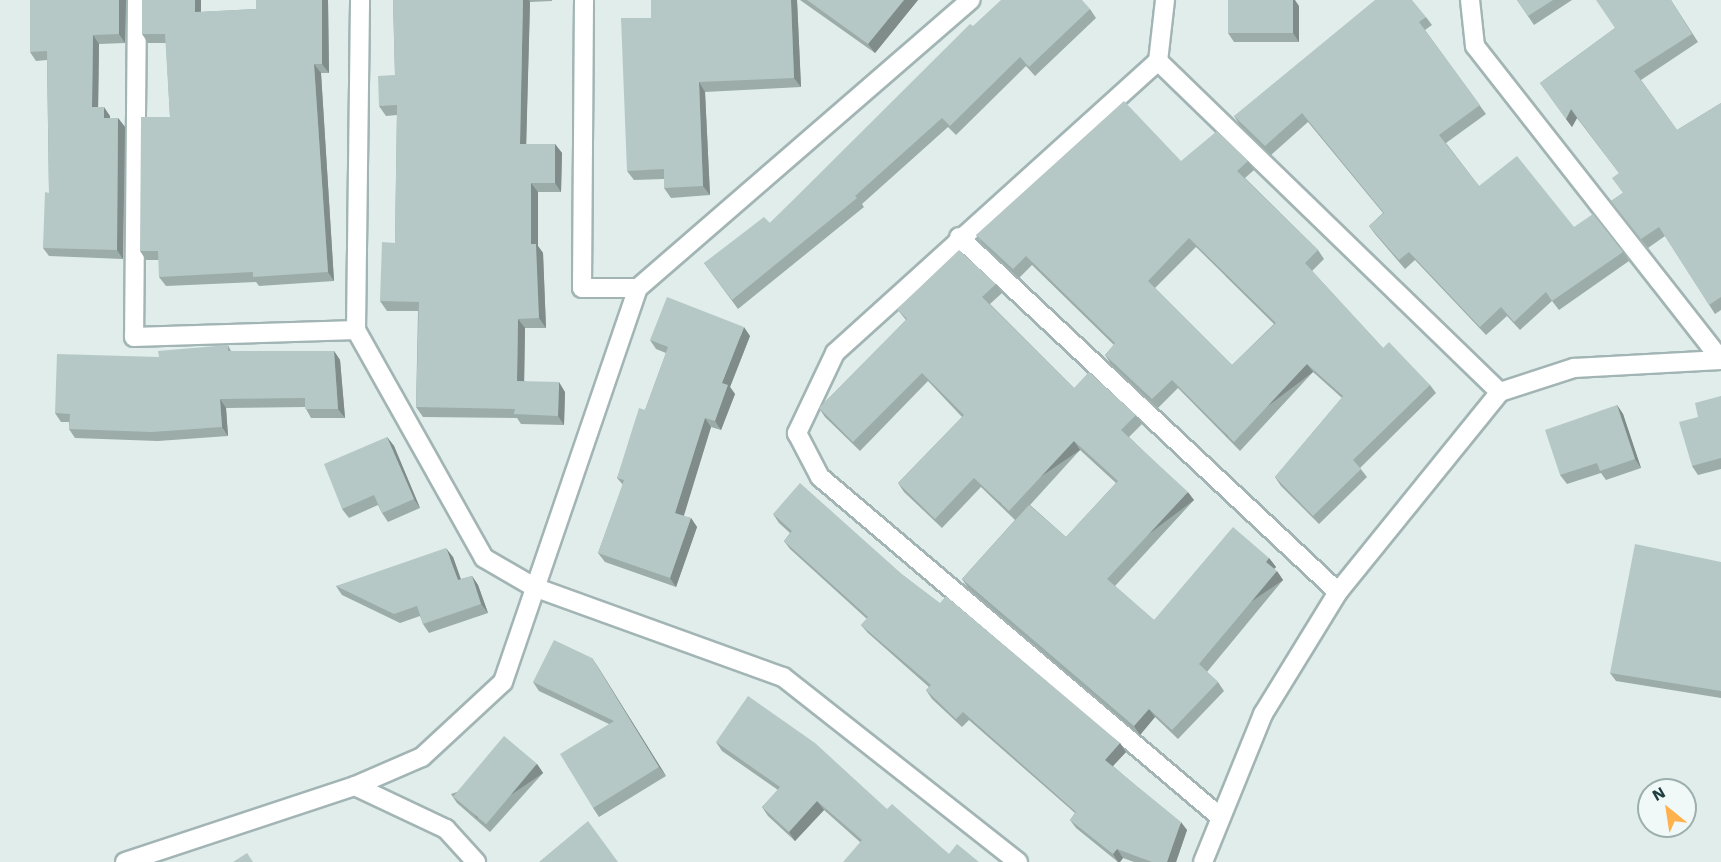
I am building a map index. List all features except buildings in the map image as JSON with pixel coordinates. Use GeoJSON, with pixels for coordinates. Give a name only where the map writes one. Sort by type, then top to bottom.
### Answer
{"type":"FeatureCollection","features":[{"type":"Feature","properties":{"kind":"street"},"geometry":{"type":"LineString","coordinates":[[137,0],[134,337],[356,330]]}},
{"type":"Feature","properties":{"kind":"street"},"geometry":{"type":"LineString","coordinates":[[360,0],[356,330],[484,558],[534,587],[783,677],[1018,862]]}},
{"type":"Feature","properties":{"kind":"street"},"geometry":{"type":"LineString","coordinates":[[584,0],[582,288],[638,288]]}},
{"type":"Feature","properties":{"kind":"street"},"geometry":{"type":"LineString","coordinates":[[125,862],[355,786],[422,757],[503,682],[638,288],[971,0]]}},
{"type":"Feature","properties":{"kind":"street"},"geometry":{"type":"LineString","coordinates":[[1166,0],[1158,61],[959,237],[835,353],[797,434],[820,477],[1220,817]]}},
{"type":"Feature","properties":{"kind":"street"},"geometry":{"type":"LineString","coordinates":[[1470,0],[1475,46],[1721,360]]}},
{"type":"Feature","properties":{"kind":"street"},"geometry":{"type":"LineString","coordinates":[[1158,61],[1500,392]]}},
{"type":"Feature","properties":{"kind":"street"},"geometry":{"type":"LineString","coordinates":[[959,237],[1338,591]]}},
{"type":"Feature","properties":{"kind":"street"},"geometry":{"type":"LineString","coordinates":[[1203,862],[1263,714],[1338,591],[1500,392],[1574,368],[1721,360]]}},
{"type":"Feature","properties":{"kind":"street"},"geometry":{"type":"LineString","coordinates":[[355,786],[446,829],[476,862]]}}]}
